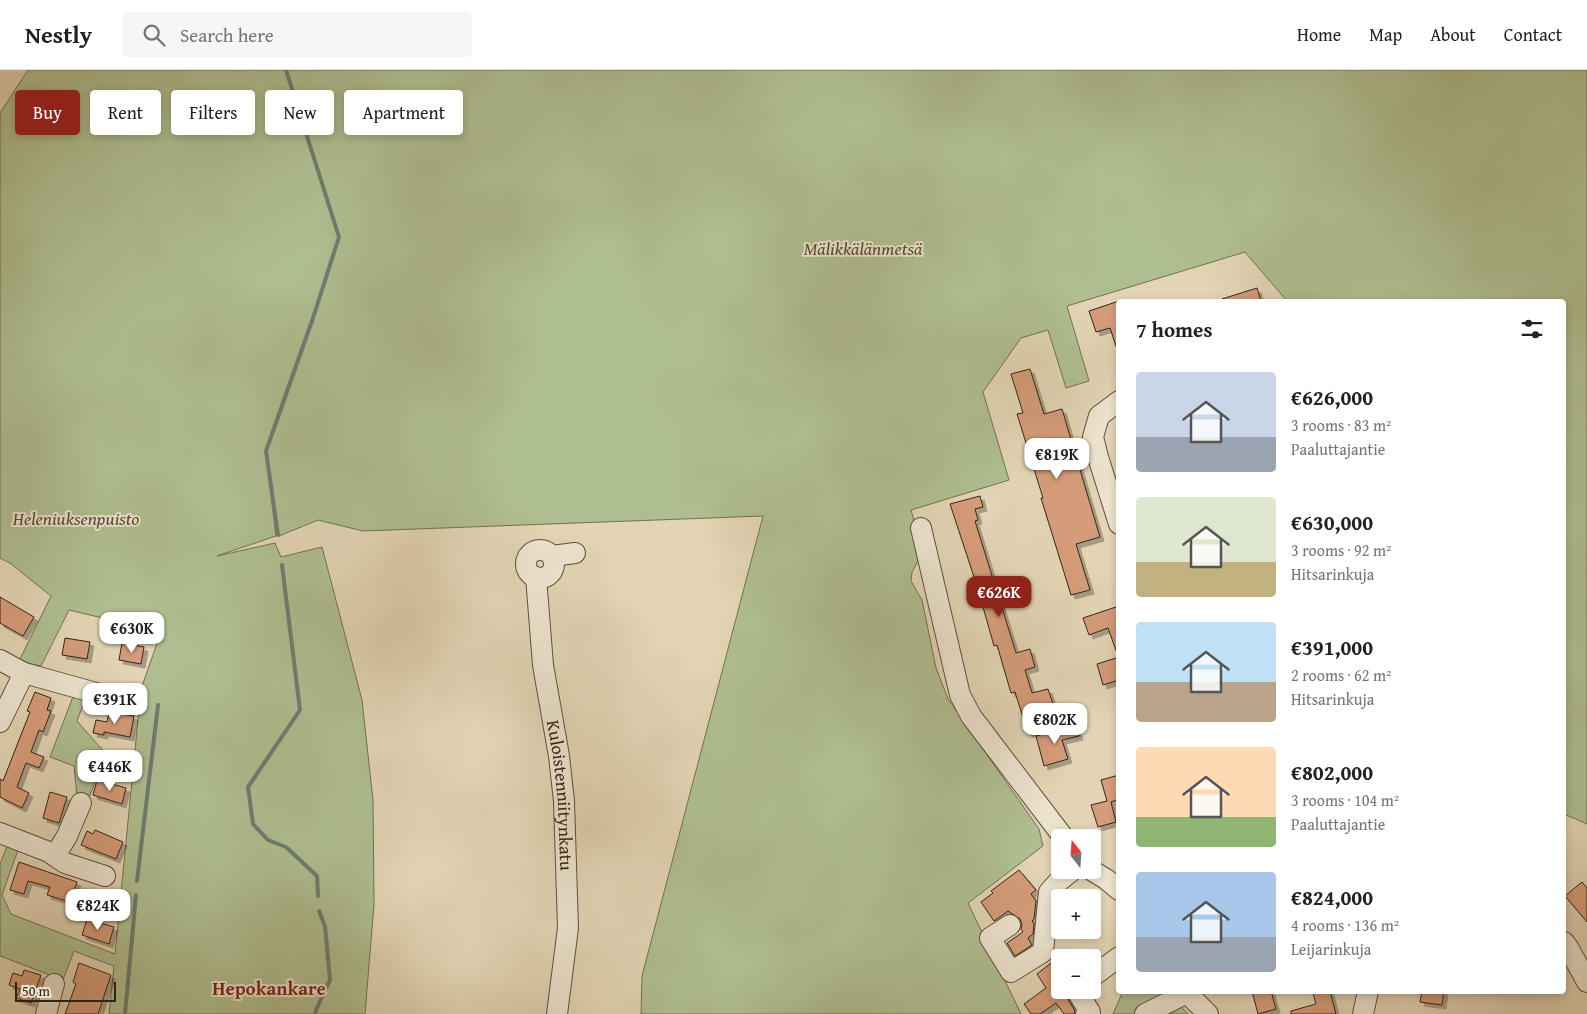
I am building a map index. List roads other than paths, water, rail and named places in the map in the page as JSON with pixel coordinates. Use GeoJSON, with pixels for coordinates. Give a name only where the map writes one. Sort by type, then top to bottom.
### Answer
{"type":"FeatureCollection","features":[{"type":"Feature","properties":{"kind":"street"},"geometry":{"type":"LineString","coordinates":[[1116,403],[1099,416],[1093,436],[1116,514]]}},
{"type":"Feature","properties":{"kind":"street"},"geometry":{"type":"LineString","coordinates":[[921,528],[960,694],[971,716],[1057,829]]}},
{"type":"Feature","properties":{"kind":"street","name":"Kuloistenniitynkatu"},"geometry":{"type":"LineString","coordinates":[[557,1014],[568,928],[564,801],[559,756],[543,665],[536,577],[527,570],[526,561],[535,551],[540,550],[544,550],[552,556],[576,553]]}},
{"type":"Feature","properties":{"kind":"street"},"geometry":{"type":"LineString","coordinates":[[0,660],[24,673],[114,698]]}},
{"type":"Feature","properties":{"kind":"street"},"geometry":{"type":"LineString","coordinates":[[0,722],[24,673]]}},
{"type":"Feature","properties":{"kind":"street"},"geometry":{"type":"LineString","coordinates":[[55,856],[67,836],[81,803]]}},
{"type":"Feature","properties":{"kind":"street"},"geometry":{"type":"LineString","coordinates":[[0,833],[48,852],[66,863],[105,876]]}},
{"type":"Feature","properties":{"kind":"street"},"geometry":{"type":"LineString","coordinates":[[1101,876],[1116,887]]}},
{"type":"Feature","properties":{"kind":"street"},"geometry":{"type":"LineString","coordinates":[[1010,925],[990,938],[1011,972],[1043,952],[1049,892],[1062,879]]}},
{"type":"Feature","properties":{"kind":"street"},"geometry":{"type":"LineString","coordinates":[[1566,944],[1587,982]]}},
{"type":"Feature","properties":{"kind":"street"},"geometry":{"type":"LineString","coordinates":[[1101,970],[1116,959]]}},
{"type":"Feature","properties":{"kind":"street"},"geometry":{"type":"LineString","coordinates":[[46,1014],[54,984]]}},
{"type":"Feature","properties":{"kind":"street"},"geometry":{"type":"LineString","coordinates":[[1144,1014],[1182,994]]}},
{"type":"Feature","properties":{"kind":"street"},"geometry":{"type":"LineString","coordinates":[[1188,994],[1208,1014]]}},
{"type":"Feature","properties":{"kind":"street"},"geometry":{"type":"LineString","coordinates":[[1363,1014],[1367,994]]}},
{"type":"Feature","properties":{"kind":"street"},"geometry":{"type":"LineString","coordinates":[[1082,999],[1090,1012],[1086,1014]]}},
{"type":"Feature","properties":{"kind":"waterway"},"geometry":{"type":"LineString","coordinates":[[278,535],[266,451],[313,318],[339,237],[286,70]]}},
{"type":"Feature","properties":{"kind":"waterway"},"geometry":{"type":"LineString","coordinates":[[282,565],[300,710],[248,787],[253,824],[268,840],[286,847],[317,876],[318,896]]}},
{"type":"Feature","properties":{"kind":"waterway"},"geometry":{"type":"LineString","coordinates":[[137,881],[158,705]]}},
{"type":"Feature","properties":{"kind":"waterway"},"geometry":{"type":"LineString","coordinates":[[125,1014],[136,895]]}},
{"type":"Feature","properties":{"kind":"waterway"},"geometry":{"type":"LineString","coordinates":[[315,1014],[330,980],[325,926],[319,911]]}},
{"type":"Feature","properties":{"kind":"district","name":"Hepokankare"},"geometry":{"type":"Point","coordinates":[269,988]}},
{"type":"Feature","properties":{"kind":"park label","name":"Mälikkälänmetsä"},"geometry":{"type":"Point","coordinates":[863,249]}},
{"type":"Feature","properties":{"kind":"park label","name":"Heleniuksenpuisto"},"geometry":{"type":"Point","coordinates":[76,519]}}]}
